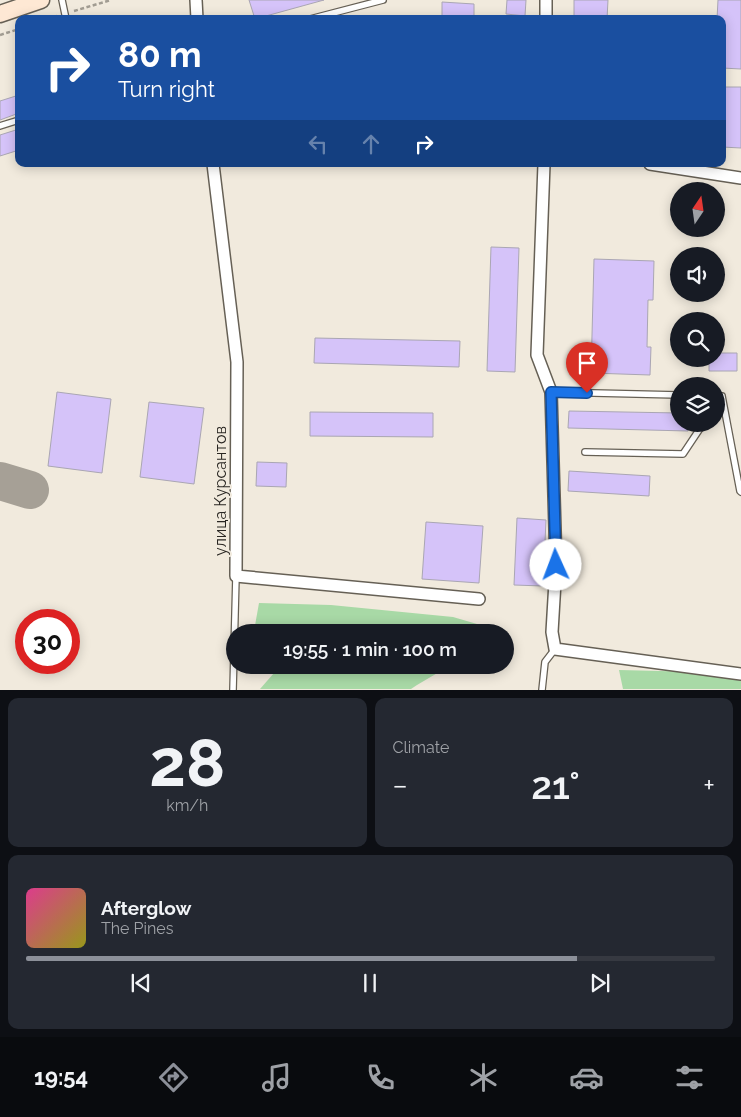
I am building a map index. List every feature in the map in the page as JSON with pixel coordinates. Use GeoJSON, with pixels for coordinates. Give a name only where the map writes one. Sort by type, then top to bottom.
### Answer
{"type":"FeatureCollection","features":[{"type":"Feature","properties":{"kind":"street"},"geometry":{"type":"LineString","coordinates":[[0,14],[41,0]]}},
{"type":"Feature","properties":{"kind":"street"},"geometry":{"type":"LineString","coordinates":[[196,0],[197,15]]}},
{"type":"Feature","properties":{"kind":"street"},"geometry":{"type":"LineString","coordinates":[[546,0],[546,15]]}},
{"type":"Feature","properties":{"kind":"street","name":"улица Курсантов"},"geometry":{"type":"LineString","coordinates":[[214,167],[237,362],[236,576],[479,599]]}},
{"type":"Feature","properties":{"kind":"street"},"geometry":{"type":"LineString","coordinates":[[544,167],[537,355],[551,392],[556,565],[552,632],[555,649],[741,674]]}},
{"type":"Feature","properties":{"kind":"street"},"geometry":{"type":"LineString","coordinates":[[670,167],[741,178]]}},
{"type":"Feature","properties":{"kind":"lane"},"geometry":{"type":"LineString","coordinates":[[62,0],[65,15]]}},
{"type":"Feature","properties":{"kind":"lane"},"geometry":{"type":"LineString","coordinates":[[325,15],[383,0]]}},
{"type":"Feature","properties":{"kind":"lane"},"geometry":{"type":"LineString","coordinates":[[0,126],[15,121]]}},
{"type":"Feature","properties":{"kind":"lane"},"geometry":{"type":"LineString","coordinates":[[551,392],[670,395]]}},
{"type":"Feature","properties":{"kind":"lane"},"geometry":{"type":"LineString","coordinates":[[725,423],[741,492]]}},
{"type":"Feature","properties":{"kind":"lane"},"geometry":{"type":"LineString","coordinates":[[585,452],[683,454],[698,432]]}},
{"type":"Feature","properties":{"kind":"lane"},"geometry":{"type":"LineString","coordinates":[[233,690],[236,576]]}},
{"type":"Feature","properties":{"kind":"lane"},"geometry":{"type":"LineString","coordinates":[[542,690],[546,662],[555,649]]}},
{"type":"Feature","properties":{"kind":"path"},"geometry":{"type":"LineString","coordinates":[[68,15],[111,0]]}},
{"type":"Feature","properties":{"kind":"path"},"geometry":{"type":"LineString","coordinates":[[0,36],[15,30]]}},
{"type":"Feature","properties":{"kind":"green space"},"geometry":{"type":"Polygon","coordinates":[[[259,603],[331,605],[453,617],[477,624],[255,624],[259,603]]]}},
{"type":"Feature","properties":{"kind":"green space"},"geometry":{"type":"Polygon","coordinates":[[[619,670],[741,673],[741,689],[623,689],[619,670]]]}},
{"type":"Feature","properties":{"kind":"green space"},"geometry":{"type":"Polygon","coordinates":[[[273,674],[436,674],[411,689],[260,689],[273,674]]]}},
{"type":"Feature","properties":{"kind":"building"},"geometry":{"type":"Polygon","coordinates":[[[249,0],[324,0],[270,15],[254,15],[249,0]]]}},
{"type":"Feature","properties":{"kind":"building"},"geometry":{"type":"Polygon","coordinates":[[[507,0],[526,0],[525,15],[506,14],[507,0]]]}},
{"type":"Feature","properties":{"kind":"building"},"geometry":{"type":"Polygon","coordinates":[[[574,0],[608,0],[607,15],[574,15],[574,0]]]}},
{"type":"Feature","properties":{"kind":"building"},"geometry":{"type":"Polygon","coordinates":[[[718,0],[741,0],[741,69],[726,68],[726,15],[717,15],[718,0]]]}},
{"type":"Feature","properties":{"kind":"building"},"geometry":{"type":"Polygon","coordinates":[[[442,2],[474,4],[474,15],[442,15],[442,2]]]}},
{"type":"Feature","properties":{"kind":"building"},"geometry":{"type":"Polygon","coordinates":[[[726,87],[741,87],[741,148],[726,147],[726,87]]]}},
{"type":"Feature","properties":{"kind":"building"},"geometry":{"type":"Polygon","coordinates":[[[15,96],[15,114],[0,120],[0,101],[15,96]]]}},
{"type":"Feature","properties":{"kind":"building"},"geometry":{"type":"Polygon","coordinates":[[[15,130],[15,151],[0,156],[0,135],[15,130]]]}},
{"type":"Feature","properties":{"kind":"building"},"geometry":{"type":"Polygon","coordinates":[[[491,247],[519,248],[515,372],[487,371],[491,247]]]}},
{"type":"Feature","properties":{"kind":"building"},"geometry":{"type":"Polygon","coordinates":[[[594,259],[654,261],[653,300],[648,300],[647,347],[651,347],[650,375],[591,373],[594,259]]]}},
{"type":"Feature","properties":{"kind":"building"},"geometry":{"type":"Polygon","coordinates":[[[315,338],[460,341],[459,367],[314,363],[315,338]]]}},
{"type":"Feature","properties":{"kind":"building"},"geometry":{"type":"Polygon","coordinates":[[[725,353],[737,353],[737,371],[709,371],[709,367],[725,367],[725,353]]]}},
{"type":"Feature","properties":{"kind":"building"},"geometry":{"type":"Polygon","coordinates":[[[57,392],[111,399],[102,473],[48,466],[57,392]]]}},
{"type":"Feature","properties":{"kind":"building"},"geometry":{"type":"Polygon","coordinates":[[[149,402],[204,408],[194,484],[140,477],[149,402]]]}},
{"type":"Feature","properties":{"kind":"building"},"geometry":{"type":"Polygon","coordinates":[[[569,411],[670,413],[670,431],[568,428],[569,411]]]}},
{"type":"Feature","properties":{"kind":"building"},"geometry":{"type":"Polygon","coordinates":[[[310,412],[433,413],[433,437],[310,436],[310,412]]]}},
{"type":"Feature","properties":{"kind":"building"},"geometry":{"type":"Polygon","coordinates":[[[257,462],[287,463],[286,487],[256,486],[257,462]]]}},
{"type":"Feature","properties":{"kind":"building"},"geometry":{"type":"Polygon","coordinates":[[[569,471],[650,476],[649,496],[568,491],[569,471]]]}},
{"type":"Feature","properties":{"kind":"building"},"geometry":{"type":"Polygon","coordinates":[[[517,518],[546,520],[543,586],[514,585],[517,518]]]}},
{"type":"Feature","properties":{"kind":"building"},"geometry":{"type":"Polygon","coordinates":[[[426,522],[483,526],[479,583],[422,579],[426,522]]]}},
{"type":"Feature","properties":{"kind":"taxiway"},"geometry":{"type":"LineString","coordinates":[[0,481],[30,490]]}},
{"type":"Feature","properties":{"kind":"route"},"geometry":{"type":"LineString","coordinates":[[556,565],[551,392],[587,393]]}}]}
